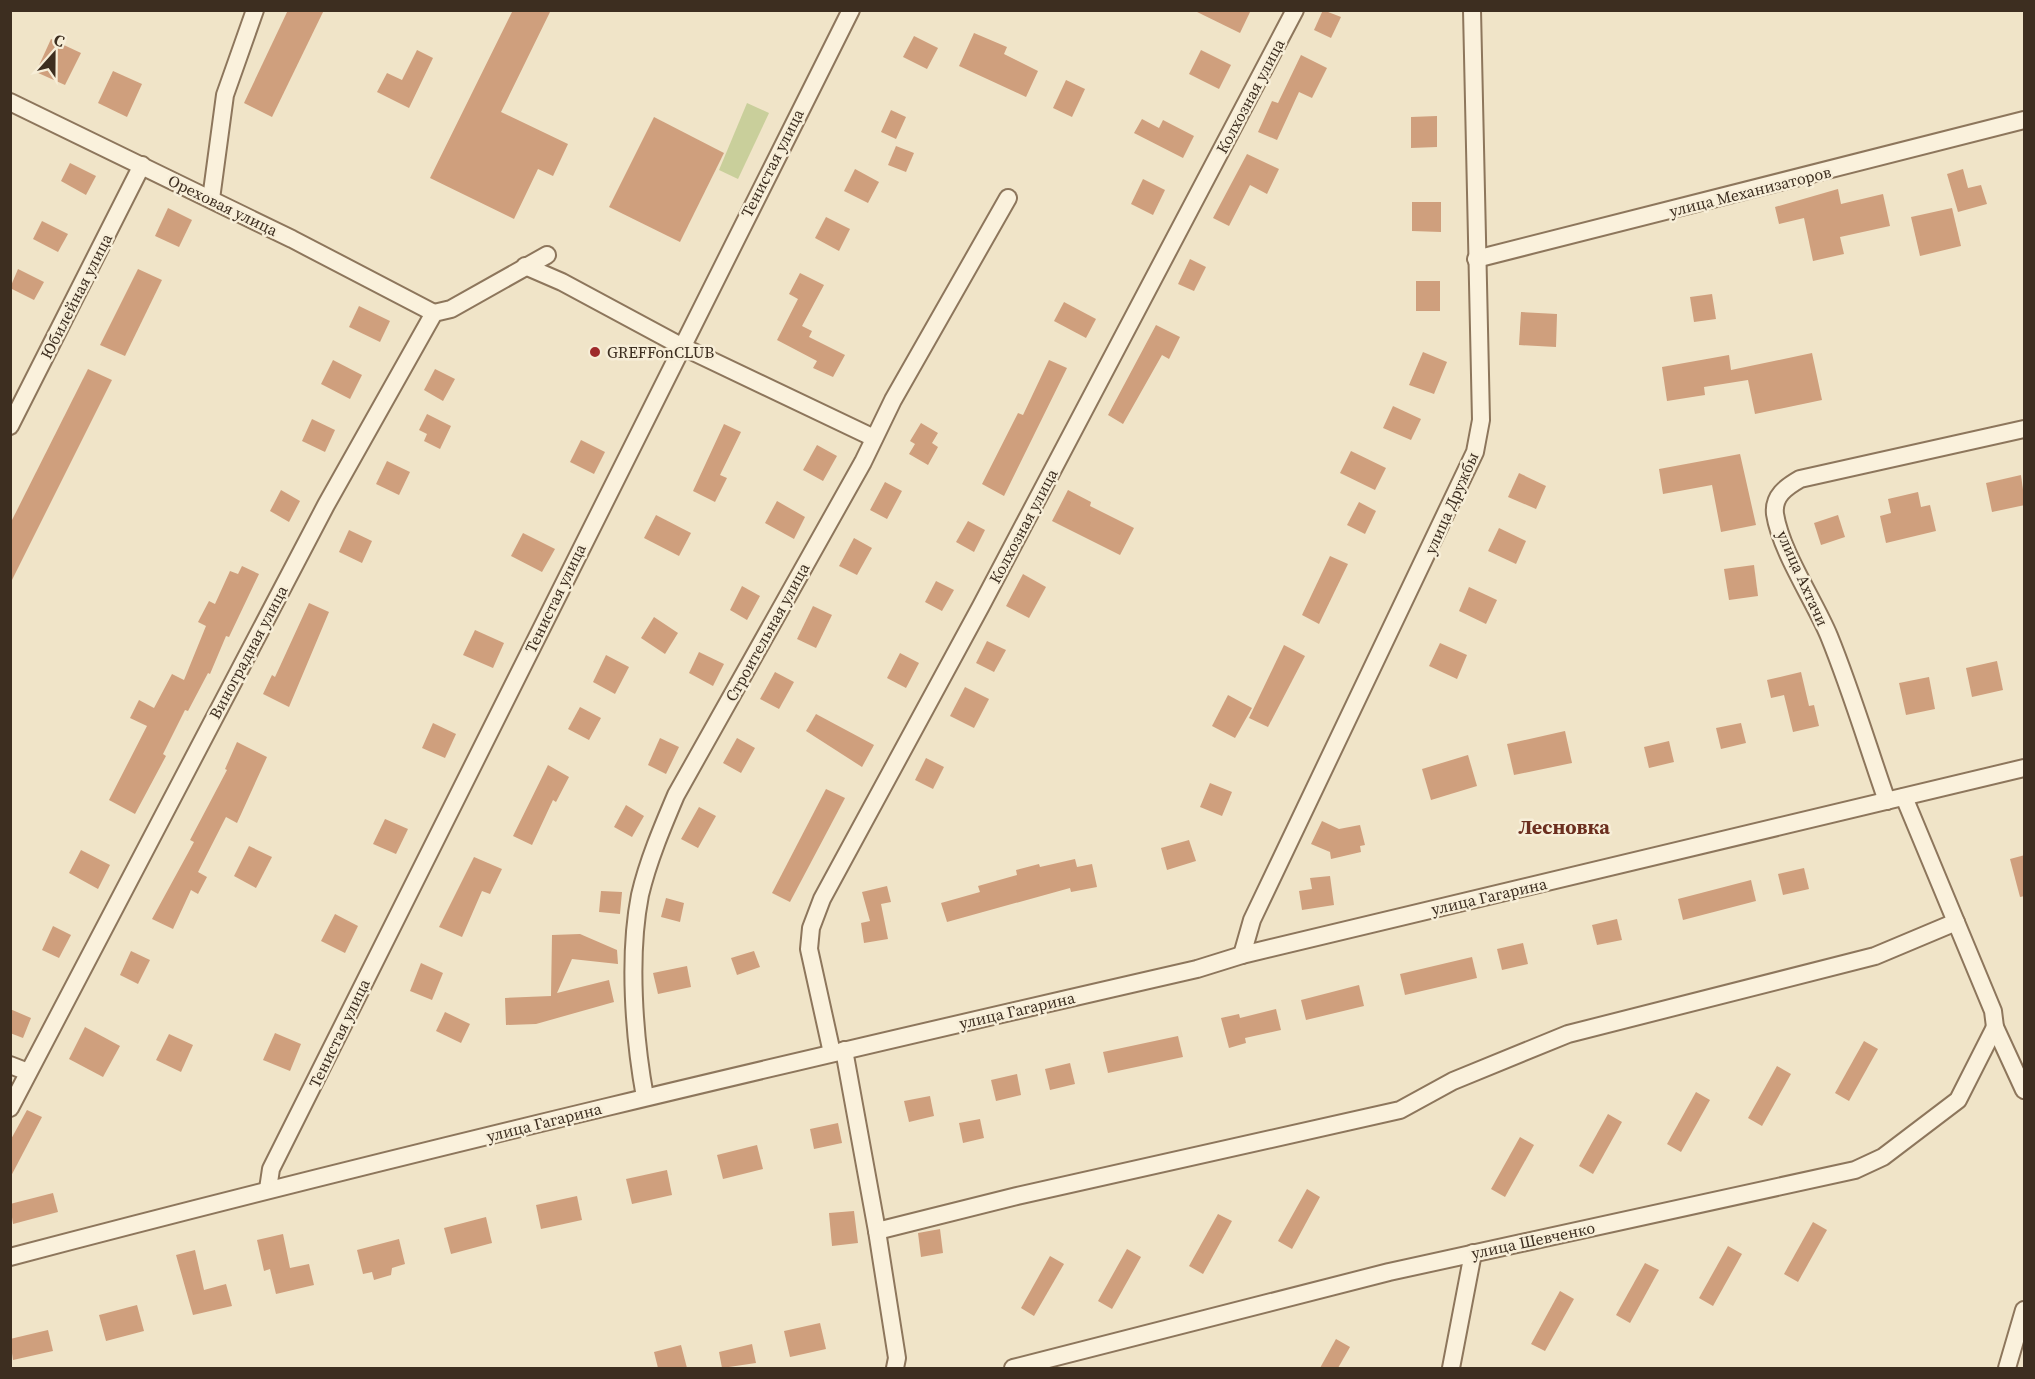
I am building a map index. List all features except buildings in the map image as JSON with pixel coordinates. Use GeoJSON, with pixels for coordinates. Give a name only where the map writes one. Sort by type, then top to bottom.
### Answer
{"type":"FeatureCollection","features":[{"type":"Feature","properties":{"kind":"street"},"geometry":{"type":"LineString","coordinates":[[211,199],[225,95],[255,10]]}},
{"type":"Feature","properties":{"kind":"street","name":"Тенистая улица"},"geometry":{"type":"LineString","coordinates":[[268,1189],[271,1169],[851,10]]}},
{"type":"Feature","properties":{"kind":"street","name":"Колхозная улица"},"geometry":{"type":"LineString","coordinates":[[896,1368],[897,1358],[877,1231],[838,1052],[809,950],[811,928],[822,899],[981,606],[1296,10]]}},
{"type":"Feature","properties":{"kind":"street","name":"улица Дружбы"},"geometry":{"type":"LineString","coordinates":[[1242,955],[1252,920],[1475,452],[1480,420],[1472,10]]}},
{"type":"Feature","properties":{"kind":"street","name":"Ореховая улица"},"geometry":{"type":"LineString","coordinates":[[10,102],[211,199],[434,313]]}},
{"type":"Feature","properties":{"kind":"street","name":"улица Механизаторов"},"geometry":{"type":"LineString","coordinates":[[1476,259],[2025,120]]}},
{"type":"Feature","properties":{"kind":"street","name":"Юбилейная улица"},"geometry":{"type":"LineString","coordinates":[[10,426],[142,165]]}},
{"type":"Feature","properties":{"kind":"street","name":"Строительная улица"},"geometry":{"type":"LineString","coordinates":[[645,1097],[635,1030],[635,953],[640,897],[656,842],[675,795],[863,462],[874,438],[1008,198]]}},
{"type":"Feature","properties":{"kind":"street"},"geometry":{"type":"LineString","coordinates":[[434,313],[451,309],[548,255]]}},
{"type":"Feature","properties":{"kind":"street"},"geometry":{"type":"LineString","coordinates":[[525,266],[562,282],[681,346],[874,438]]}},
{"type":"Feature","properties":{"kind":"street","name":"Виноградная улица"},"geometry":{"type":"LineString","coordinates":[[10,1108],[326,505],[434,313]]}},
{"type":"Feature","properties":{"kind":"street","name":"улица Ахтачи"},"geometry":{"type":"LineString","coordinates":[[2025,429],[1800,479],[1784,489],[1777,499],[1775,513],[1792,560],[1828,636],[1896,799],[1956,922],[1993,1011],[1995,1027],[2025,1090]]}},
{"type":"Feature","properties":{"kind":"street","name":"улица Гагарина"},"geometry":{"type":"LineString","coordinates":[[10,1257],[268,1189],[645,1097],[1197,969],[1242,955],[2025,768]]}},
{"type":"Feature","properties":{"kind":"street"},"geometry":{"type":"LineString","coordinates":[[877,1231],[1017,1196],[1400,1110],[1453,1081],[1568,1034],[1875,956],[1956,922]]}},
{"type":"Feature","properties":{"kind":"street","name":"улица Шевченко"},"geometry":{"type":"LineString","coordinates":[[1013,1368],[1389,1272],[1855,1170],[1883,1157],[1958,1100],[1995,1027]]}},
{"type":"Feature","properties":{"kind":"street"},"geometry":{"type":"LineString","coordinates":[[10,1065],[28,1072]]}},
{"type":"Feature","properties":{"kind":"street"},"geometry":{"type":"LineString","coordinates":[[1451,1368],[1473,1253]]}},
{"type":"Feature","properties":{"kind":"street"},"geometry":{"type":"LineString","coordinates":[[2007,1368],[2025,1310]]}},
{"type":"Feature","properties":{"kind":"green space"},"geometry":{"type":"Polygon","coordinates":[[[747,103],[769,113],[738,179],[719,170],[747,103]]]}},
{"type":"Feature","properties":{"kind":"place","name":"GREFFonCLUB"},"geometry":{"type":"Point","coordinates":[595,352]}},
{"type":"Feature","properties":{"kind":"district","name":"Лесновка"},"geometry":{"type":"Point","coordinates":[1564,827]}}]}
